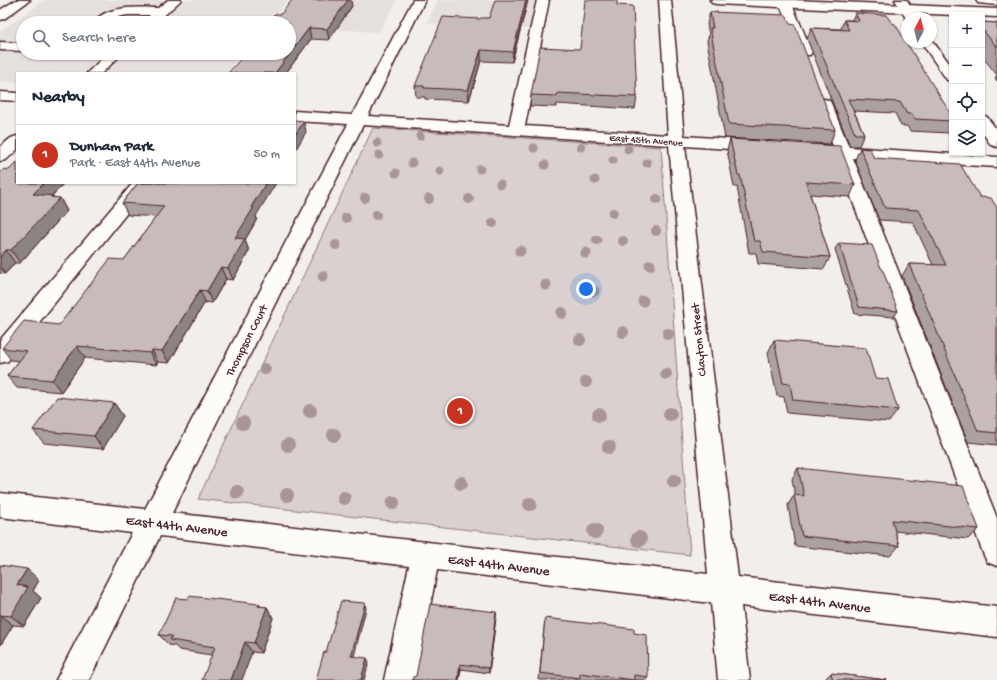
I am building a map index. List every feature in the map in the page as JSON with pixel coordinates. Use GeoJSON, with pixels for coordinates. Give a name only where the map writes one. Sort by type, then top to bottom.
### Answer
{"type":"FeatureCollection","features":[{"type":"Feature","properties":{"kind":"main road"},"geometry":{"type":"LineString","coordinates":[[0,16],[24,0]]}},
{"type":"Feature","properties":{"kind":"main road"},"geometry":{"type":"LineString","coordinates":[[157,16],[175,0]]}},
{"type":"Feature","properties":{"kind":"main road","name":"Thompson Court"},"geometry":{"type":"LineString","coordinates":[[72,680],[419,0]]}},
{"type":"Feature","properties":{"kind":"main road"},"geometry":{"type":"LineString","coordinates":[[516,130],[543,0]]}},
{"type":"Feature","properties":{"kind":"main road","name":"Clayton Street"},"geometry":{"type":"LineString","coordinates":[[664,0],[723,590],[734,680]]}},
{"type":"Feature","properties":{"kind":"main road"},"geometry":{"type":"LineString","coordinates":[[716,0],[997,12]]}},
{"type":"Feature","properties":{"kind":"main road"},"geometry":{"type":"LineString","coordinates":[[982,0],[997,1]]}},
{"type":"Feature","properties":{"kind":"main road"},"geometry":{"type":"LineString","coordinates":[[785,2],[809,64]]}},
{"type":"Feature","properties":{"kind":"main road"},"geometry":{"type":"LineString","coordinates":[[107,16],[120,12],[161,12]]}},
{"type":"Feature","properties":{"kind":"main road"},"geometry":{"type":"LineString","coordinates":[[0,46],[16,47]]}},
{"type":"Feature","properties":{"kind":"main road"},"geometry":{"type":"LineString","coordinates":[[932,48],[949,73]]}},
{"type":"Feature","properties":{"kind":"main road"},"geometry":{"type":"LineString","coordinates":[[95,72],[108,60]]}},
{"type":"Feature","properties":{"kind":"main road"},"geometry":{"type":"LineString","coordinates":[[821,93],[997,554]]}},
{"type":"Feature","properties":{"kind":"main road"},"geometry":{"type":"LineString","coordinates":[[0,96],[16,98]]}},
{"type":"Feature","properties":{"kind":"main road","name":"East 45th Avenue"},"geometry":{"type":"LineString","coordinates":[[296,116],[775,147]]}},
{"type":"Feature","properties":{"kind":"main road"},"geometry":{"type":"LineString","coordinates":[[985,124],[997,142]]}},
{"type":"Feature","properties":{"kind":"main road"},"geometry":{"type":"LineString","coordinates":[[0,156],[16,142]]}},
{"type":"Feature","properties":{"kind":"main road"},"geometry":{"type":"LineString","coordinates":[[798,149],[997,162]]}},
{"type":"Feature","properties":{"kind":"main road"},"geometry":{"type":"LineString","coordinates":[[0,355],[141,184]]}},
{"type":"Feature","properties":{"kind":"main road","name":"East 44th Avenue"},"geometry":{"type":"LineString","coordinates":[[0,505],[997,622]]}},
{"type":"Feature","properties":{"kind":"main road"},"geometry":{"type":"LineString","coordinates":[[400,680],[426,555]]}},
{"type":"Feature","properties":{"kind":"shaded area"},"geometry":{"type":"Polygon","coordinates":[[[45,0],[288,0],[274,16],[22,16],[45,0]]]}},
{"type":"Feature","properties":{"kind":"shaded area"},"geometry":{"type":"Polygon","coordinates":[[[297,0],[397,0],[379,32],[296,27],[296,16],[284,16],[297,0]]]}},
{"type":"Feature","properties":{"kind":"shaded area"},"geometry":{"type":"Polygon","coordinates":[[[438,0],[536,0],[530,29],[427,23],[438,0]]]}},
{"type":"Feature","properties":{"kind":"shaded area"},"geometry":{"type":"Polygon","coordinates":[[[16,20],[16,60],[237,60],[227,72],[16,72],[16,82],[0,81],[0,31],[16,20]]]}},
{"type":"Feature","properties":{"kind":"shaded area"},"geometry":{"type":"Polygon","coordinates":[[[373,128],[661,147],[690,555],[198,499],[373,128]]]}},
{"type":"Feature","properties":{"kind":"building"},"geometry":{"type":"Polygon","coordinates":[[[292,0],[348,0],[327,29],[309,28],[296,45],[296,16],[273,16],[275,14],[281,14],[292,0]]]}},
{"type":"Feature","properties":{"kind":"building"},"geometry":{"type":"Polygon","coordinates":[[[495,0],[526,0],[513,52],[481,50],[468,90],[424,88],[424,86],[415,86],[443,17],[489,18],[495,0]]]}},
{"type":"Feature","properties":{"kind":"building"},"geometry":{"type":"Polygon","coordinates":[[[585,0],[617,0],[617,5],[633,6],[637,97],[558,93],[557,96],[531,95],[540,47],[580,49],[585,0]]]}},
{"type":"Feature","properties":{"kind":"building"},"geometry":{"type":"Polygon","coordinates":[[[710,12],[786,15],[790,24],[795,25],[835,130],[729,124],[710,28],[713,28],[710,12]]]}},
{"type":"Feature","properties":{"kind":"building"},"geometry":{"type":"Polygon","coordinates":[[[855,13],[886,15],[892,23],[895,24],[901,34],[901,48],[910,48],[949,111],[949,121],[915,119],[912,114],[907,114],[900,102],[848,99],[864,134],[855,134],[811,28],[849,30],[844,20],[859,21],[855,13]]]}},
{"type":"Feature","properties":{"kind":"building"},"geometry":{"type":"Polygon","coordinates":[[[985,22],[997,23],[997,47],[985,33],[985,22]]]}},
{"type":"Feature","properties":{"kind":"building"},"geometry":{"type":"Polygon","coordinates":[[[240,60],[285,60],[276,72],[229,72],[240,60]]]}},
{"type":"Feature","properties":{"kind":"building"},"geometry":{"type":"Polygon","coordinates":[[[296,120],[304,121],[296,133],[296,120]]]}},
{"type":"Feature","properties":{"kind":"building"},"geometry":{"type":"Polygon","coordinates":[[[730,139],[840,146],[855,185],[806,182],[830,257],[763,252],[760,241],[754,241],[740,175],[738,175],[730,139]]]}},
{"type":"Feature","properties":{"kind":"building"},"geometry":{"type":"Polygon","coordinates":[[[860,148],[870,149],[874,158],[960,164],[980,197],[991,198],[997,208],[997,433],[978,431],[909,264],[946,265],[919,210],[885,208],[860,148]]]}},
{"type":"Feature","properties":{"kind":"building"},"geometry":{"type":"Polygon","coordinates":[[[16,163],[16,184],[43,184],[33,194],[60,198],[11,250],[6,250],[0,257],[0,173],[4,169],[9,170],[16,163]]]}},
{"type":"Feature","properties":{"kind":"building"},"geometry":{"type":"Polygon","coordinates":[[[137,184],[265,184],[251,207],[254,207],[235,238],[245,239],[228,268],[221,267],[207,291],[200,290],[162,351],[152,350],[150,353],[77,346],[52,380],[7,376],[27,351],[2,348],[24,321],[59,325],[110,259],[124,260],[164,206],[122,203],[137,184]]]}},
{"type":"Feature","properties":{"kind":"building"},"geometry":{"type":"Polygon","coordinates":[[[839,243],[872,245],[898,311],[859,307],[839,243]]]}},
{"type":"Feature","properties":{"kind":"building"},"geometry":{"type":"Polygon","coordinates":[[[774,340],[866,348],[875,378],[888,379],[898,410],[793,400],[790,384],[783,383],[774,340]]]}},
{"type":"Feature","properties":{"kind":"building"},"geometry":{"type":"Polygon","coordinates":[[[57,397],[114,403],[94,436],[33,430],[57,397]]]}},
{"type":"Feature","properties":{"kind":"building"},"geometry":{"type":"Polygon","coordinates":[[[798,468],[963,486],[979,529],[892,520],[899,546],[802,536],[794,495],[804,496],[798,468]]]}},
{"type":"Feature","properties":{"kind":"building"},"geometry":{"type":"Polygon","coordinates":[[[0,565],[27,569],[17,585],[28,587],[11,616],[0,615],[0,565]]]}},
{"type":"Feature","properties":{"kind":"building"},"geometry":{"type":"Polygon","coordinates":[[[189,596],[259,604],[258,606],[267,607],[254,643],[245,642],[231,680],[202,680],[215,647],[170,640],[172,636],[159,635],[176,598],[188,599],[189,596]]]}},
{"type":"Feature","properties":{"kind":"building"},"geometry":{"type":"Polygon","coordinates":[[[341,601],[365,603],[351,656],[367,658],[361,680],[316,680],[324,652],[326,652],[341,601]]]}},
{"type":"Feature","properties":{"kind":"building"},"geometry":{"type":"Polygon","coordinates":[[[430,604],[496,612],[489,668],[460,664],[458,680],[412,680],[413,677],[416,676],[430,604]]]}},
{"type":"Feature","properties":{"kind":"building"},"geometry":{"type":"Polygon","coordinates":[[[545,618],[634,629],[634,633],[647,635],[648,677],[634,675],[634,680],[580,673],[580,678],[540,673],[545,618]]]}},
{"type":"Feature","properties":{"kind":"building"},"geometry":{"type":"Polygon","coordinates":[[[831,673],[886,680],[833,680],[831,673]]]}},
{"type":"Feature","properties":{"kind":"place","name":"Dunham Park"},"geometry":{"type":"Point","coordinates":[460,411]}}]}
